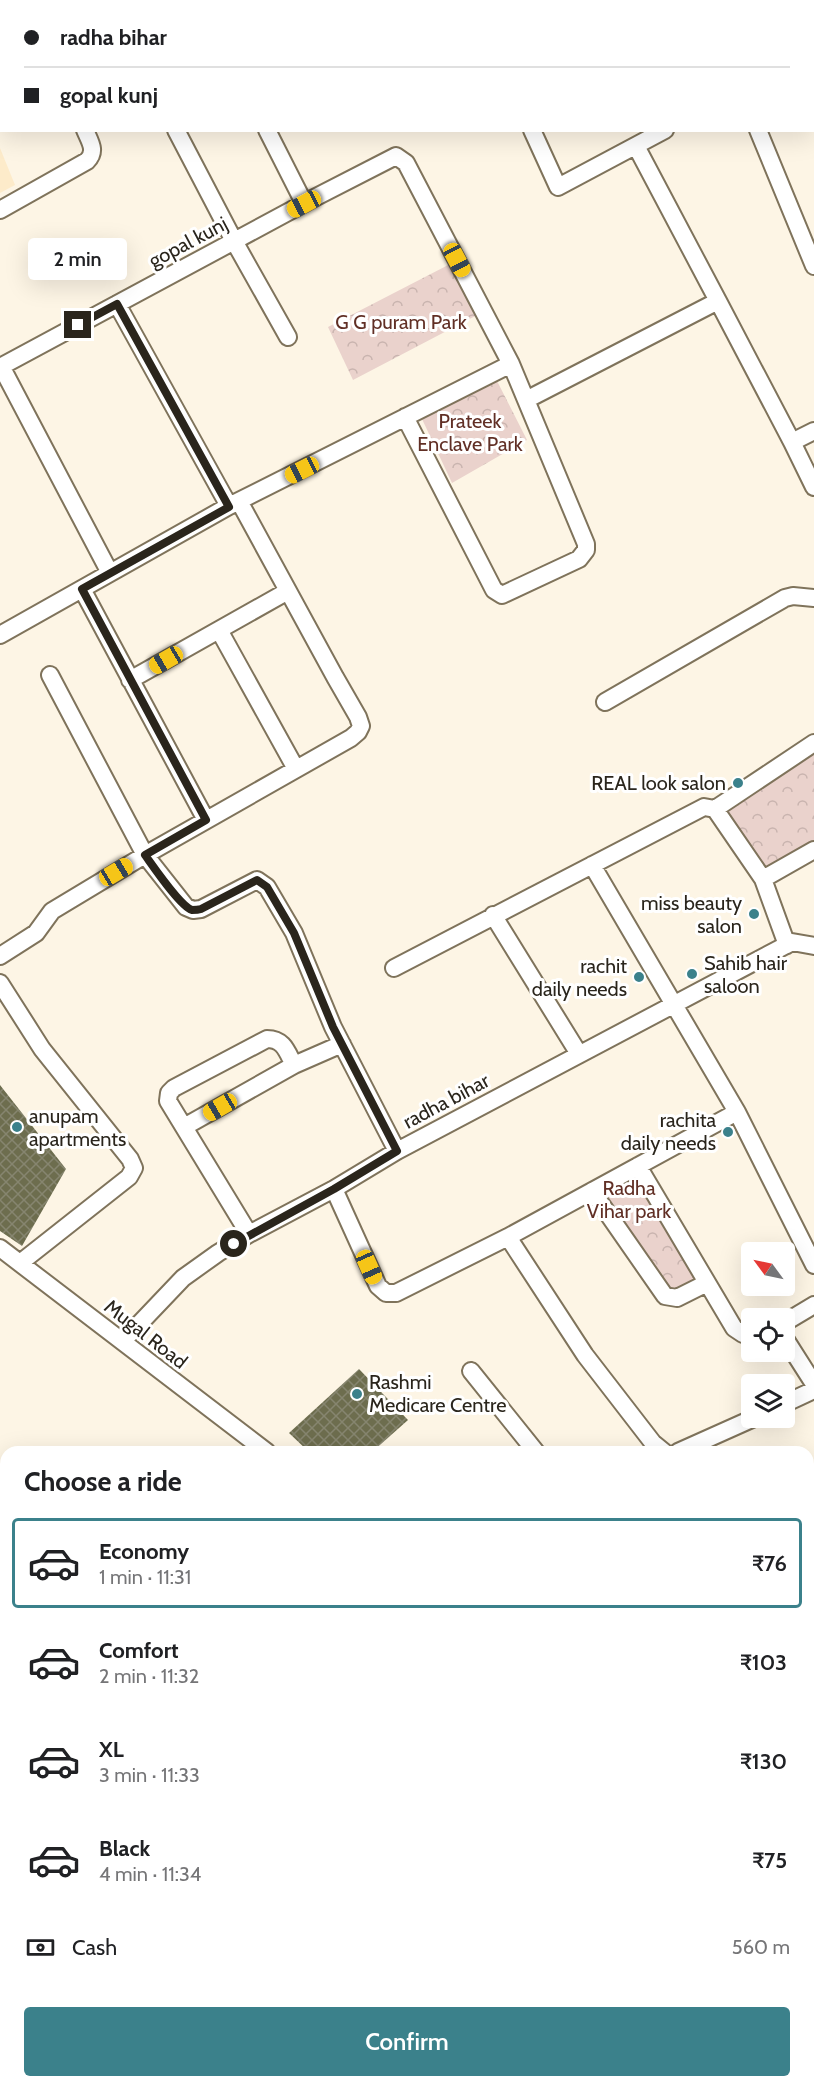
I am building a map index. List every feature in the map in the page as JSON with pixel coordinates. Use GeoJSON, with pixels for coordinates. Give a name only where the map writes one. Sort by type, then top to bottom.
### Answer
{"type":"FeatureCollection","features":[{"type":"Feature","properties":{"kind":"street"},"geometry":{"type":"LineString","coordinates":[[0,210],[87,161],[91,156],[92,145],[86,132]]}},
{"type":"Feature","properties":{"kind":"street"},"geometry":{"type":"LineString","coordinates":[[177,132],[288,337]]}},
{"type":"Feature","properties":{"kind":"street"},"geometry":{"type":"LineString","coordinates":[[268,132],[304,204]]}},
{"type":"Feature","properties":{"kind":"street"},"geometry":{"type":"LineString","coordinates":[[533,132],[558,187],[661,132]]}},
{"type":"Feature","properties":{"kind":"street"},"geometry":{"type":"LineString","coordinates":[[759,132],[814,266]]}},
{"type":"Feature","properties":{"kind":"street"},"geometry":{"type":"LineString","coordinates":[[636,146],[814,487]]}},
{"type":"Feature","properties":{"kind":"street","name":"gopal kunj"},"geometry":{"type":"LineString","coordinates":[[1,366],[396,156],[406,163],[511,364]]}},
{"type":"Feature","properties":{"kind":"street"},"geometry":{"type":"LineString","coordinates":[[526,400],[718,301]]}},
{"type":"Feature","properties":{"kind":"street"},"geometry":{"type":"LineString","coordinates":[[0,956],[36,933],[52,911],[145,855],[351,738],[361,726],[288,591],[234,504],[117,304]]}},
{"type":"Feature","properties":{"kind":"street"},"geometry":{"type":"LineString","coordinates":[[0,635],[234,504],[405,417],[511,364],[586,544],[586,550],[579,559],[502,595],[494,590],[405,417]]}},
{"type":"Feature","properties":{"kind":"street"},"geometry":{"type":"LineString","coordinates":[[1,366],[110,573]]}},
{"type":"Feature","properties":{"kind":"street"},"geometry":{"type":"LineString","coordinates":[[792,442],[814,431]]}},
{"type":"Feature","properties":{"kind":"street"},"geometry":{"type":"LineString","coordinates":[[82,589],[206,820]]}},
{"type":"Feature","properties":{"kind":"street"},"geometry":{"type":"LineString","coordinates":[[130,680],[288,591]]}},
{"type":"Feature","properties":{"kind":"street"},"geometry":{"type":"LineString","coordinates":[[605,702],[785,598],[793,596],[814,598]]}},
{"type":"Feature","properties":{"kind":"street"},"geometry":{"type":"LineString","coordinates":[[219,630],[296,769]]}},
{"type":"Feature","properties":{"kind":"street"},"geometry":{"type":"LineString","coordinates":[[50,675],[145,855],[186,907],[193,910],[201,909],[257,880],[267,887],[294,933],[342,1044],[397,1151]]}},
{"type":"Feature","properties":{"kind":"street"},"geometry":{"type":"LineString","coordinates":[[394,968],[704,807],[715,809],[814,743]]}},
{"type":"Feature","properties":{"kind":"street"},"geometry":{"type":"LineString","coordinates":[[715,809],[763,879],[786,945]]}},
{"type":"Feature","properties":{"kind":"street"},"geometry":{"type":"LineString","coordinates":[[763,879],[814,850]]}},
{"type":"Feature","properties":{"kind":"street"},"geometry":{"type":"LineString","coordinates":[[592,865],[737,1112],[814,1265]]}},
{"type":"Feature","properties":{"kind":"street"},"geometry":{"type":"LineString","coordinates":[[493,915],[579,1054]]}},
{"type":"Feature","properties":{"kind":"street","name":"radha bihar"},"geometry":{"type":"LineString","coordinates":[[123,1341],[183,1278],[249,1234],[334,1189],[397,1151],[786,945],[792,942],[814,946]]}},
{"type":"Feature","properties":{"kind":"street"},"geometry":{"type":"LineString","coordinates":[[0,983],[42,1049],[130,1159],[134,1168],[129,1177],[20,1263]]}},
{"type":"Feature","properties":{"kind":"street"},"geometry":{"type":"LineString","coordinates":[[249,1234],[168,1101],[169,1093],[174,1088],[267,1040],[276,1039],[284,1044],[294,1065]]}},
{"type":"Feature","properties":{"kind":"street"},"geometry":{"type":"LineString","coordinates":[[184,1127],[294,1065],[342,1044]]}},
{"type":"Feature","properties":{"kind":"street"},"geometry":{"type":"LineString","coordinates":[[334,1189],[378,1286],[386,1293],[396,1293],[508,1237],[737,1112]]}},
{"type":"Feature","properties":{"kind":"street"},"geometry":{"type":"LineString","coordinates":[[638,1166],[734,1328],[741,1333]]}},
{"type":"Feature","properties":{"kind":"street"},"geometry":{"type":"LineString","coordinates":[[592,1191],[665,1296],[676,1298],[707,1283]]}},
{"type":"Feature","properties":{"kind":"street"},"geometry":{"type":"LineString","coordinates":[[508,1237],[585,1355],[657,1446]]}},
{"type":"Feature","properties":{"kind":"street","name":"Mugal Road"},"geometry":{"type":"LineString","coordinates":[[0,1248],[259,1446]]}},
{"type":"Feature","properties":{"kind":"street"},"geometry":{"type":"LineString","coordinates":[[795,1316],[814,1305]]}},
{"type":"Feature","properties":{"kind":"street"},"geometry":{"type":"LineString","coordinates":[[795,1354],[814,1384]]}},
{"type":"Feature","properties":{"kind":"street"},"geometry":{"type":"LineString","coordinates":[[471,1371],[531,1446]]}},
{"type":"Feature","properties":{"kind":"street"},"geometry":{"type":"LineString","coordinates":[[795,1399],[814,1390]]}},
{"type":"Feature","properties":{"kind":"street"},"geometry":{"type":"LineString","coordinates":[[691,1446],[741,1424]]}},
{"type":"Feature","properties":{"kind":"shaded area"},"geometry":{"type":"Polygon","coordinates":[[[0,148],[15,185],[0,193],[0,148]]]}},
{"type":"Feature","properties":{"kind":"green space","name":"G G puram Park"},"geometry":{"type":"Polygon","coordinates":[[[454,262],[481,313],[353,380],[328,327],[454,262]]]}},
{"type":"Feature","properties":{"kind":"green space","name":"Prateek Enclave Park"},"geometry":{"type":"Polygon","coordinates":[[[496,379],[527,440],[452,483],[422,419],[496,379]]]}},
{"type":"Feature","properties":{"kind":"green space"},"geometry":{"type":"Polygon","coordinates":[[[814,743],[814,850],[763,879],[715,809],[814,743]]]}},
{"type":"Feature","properties":{"kind":"green space","name":"Radha Vihar park"},"geometry":{"type":"Polygon","coordinates":[[[638,1166],[707,1283],[672,1298],[592,1191],[638,1166]]]}},
{"type":"Feature","properties":{"kind":"building","name":"anupam apartments"},"geometry":{"type":"Polygon","coordinates":[[[0,1085],[66,1169],[22,1246],[0,1231],[0,1085]]]}},
{"type":"Feature","properties":{"kind":"building","name":"Rashmi Medicare Centre"},"geometry":{"type":"Polygon","coordinates":[[[359,1369],[408,1420],[379,1446],[303,1446],[289,1433],[359,1369]]]}},
{"type":"Feature","properties":{"kind":"place","name":"REAL look salon"},"geometry":{"type":"Point","coordinates":[738,783]}},
{"type":"Feature","properties":{"kind":"place","name":"miss beauty salon"},"geometry":{"type":"Point","coordinates":[754,914]}},
{"type":"Feature","properties":{"kind":"place","name":"Sahib hair saloon"},"geometry":{"type":"Point","coordinates":[692,974]}},
{"type":"Feature","properties":{"kind":"place","name":"rachit daily needs"},"geometry":{"type":"Point","coordinates":[639,977]}},
{"type":"Feature","properties":{"kind":"place","name":"anupam apartments"},"geometry":{"type":"Point","coordinates":[17,1127]}},
{"type":"Feature","properties":{"kind":"place","name":"rachita daily needs"},"geometry":{"type":"Point","coordinates":[728,1132]}},
{"type":"Feature","properties":{"kind":"place","name":"Rashmi Medicare Centre"},"geometry":{"type":"Point","coordinates":[357,1394]}},
{"type":"Feature","properties":{"kind":"route"},"geometry":{"type":"LineString","coordinates":[[78,325],[117,304],[229,507],[82,589],[206,820],[145,855],[175,895],[186,907],[193,910],[201,909],[257,880],[267,887],[294,933],[333,1027],[397,1151],[234,1244]]}}]}
